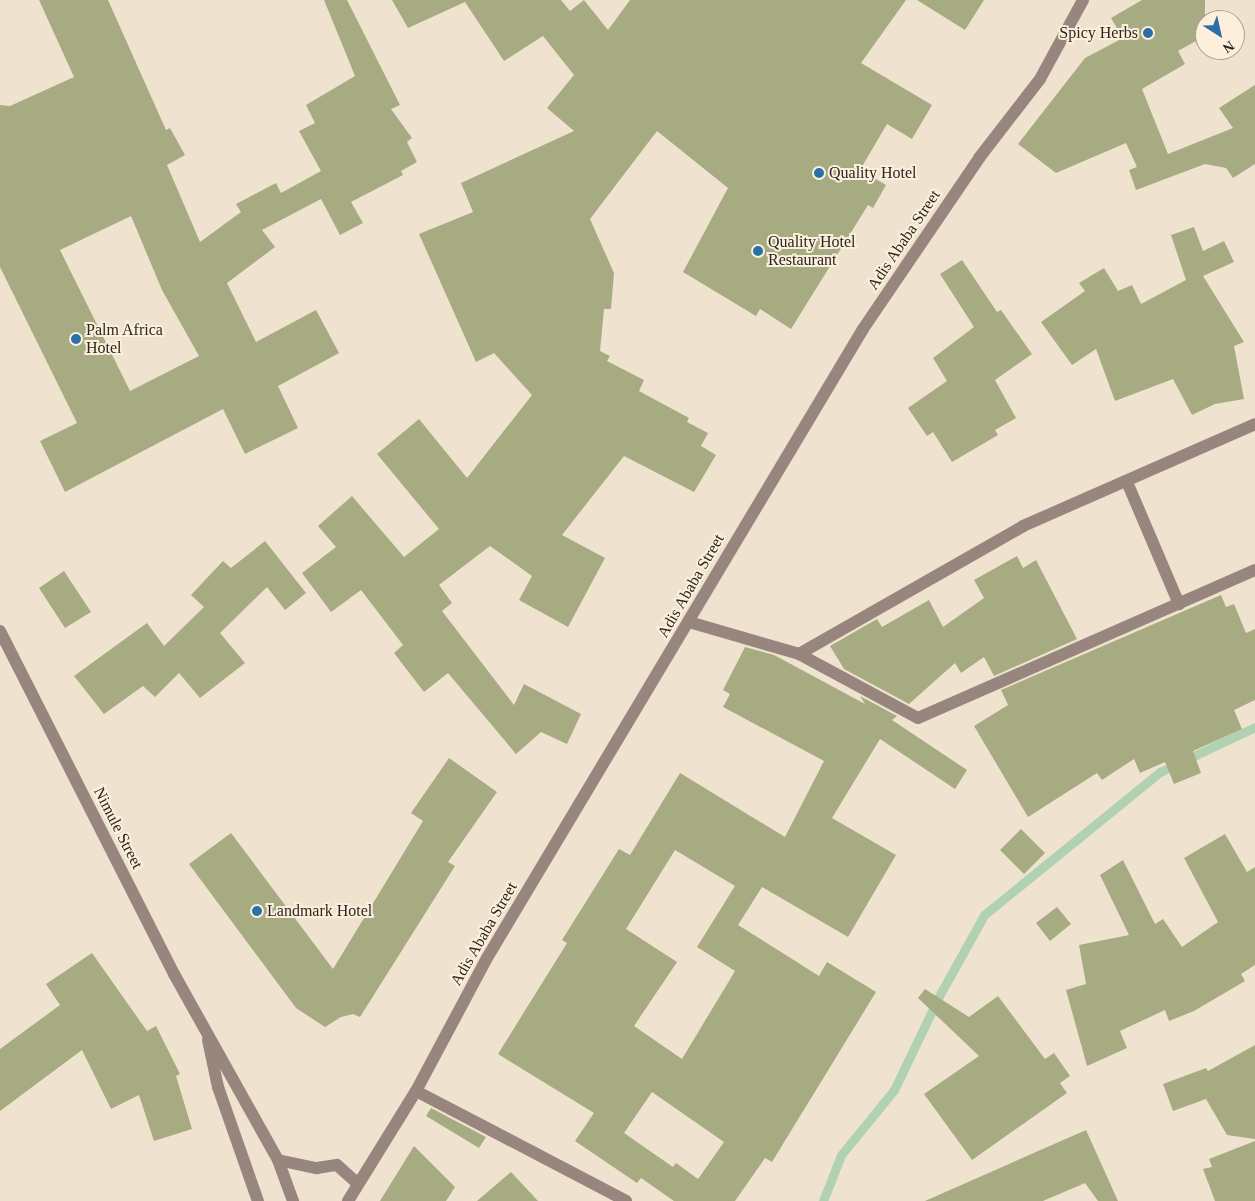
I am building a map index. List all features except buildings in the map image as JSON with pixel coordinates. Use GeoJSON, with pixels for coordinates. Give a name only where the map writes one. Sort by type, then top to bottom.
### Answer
{"type":"FeatureCollection","features":[{"type":"Feature","properties":{"kind":"street","name":"Adis Ababa Street"},"geometry":{"type":"LineString","coordinates":[[348,1201],[416,1091],[487,958],[862,329],[979,158],[1040,79],[1083,0]]}},
{"type":"Feature","properties":{"kind":"street"},"geometry":{"type":"LineString","coordinates":[[799,654],[1023,526],[1127,482],[1255,424]]}},
{"type":"Feature","properties":{"kind":"street"},"geometry":{"type":"LineString","coordinates":[[1127,482],[1179,604]]}},
{"type":"Feature","properties":{"kind":"street"},"geometry":{"type":"LineString","coordinates":[[689,622],[799,654],[918,718],[925,717],[1255,570]]}},
{"type":"Feature","properties":{"kind":"street","name":"Nimule Street"},"geometry":{"type":"LineString","coordinates":[[0,632],[208,1038],[226,1062],[278,1160],[293,1201]]}},
{"type":"Feature","properties":{"kind":"street","name":"Nimule Street"},"geometry":{"type":"LineString","coordinates":[[208,1038],[218,1087],[258,1201]]}},
{"type":"Feature","properties":{"kind":"street"},"geometry":{"type":"LineString","coordinates":[[416,1091],[626,1201]]}},
{"type":"Feature","properties":{"kind":"street"},"geometry":{"type":"LineString","coordinates":[[278,1160],[317,1168],[337,1165],[358,1184]]}},
{"type":"Feature","properties":{"kind":"waterway"},"geometry":{"type":"LineString","coordinates":[[823,1201],[841,1155],[894,1090],[939,996],[984,915],[1160,772],[1255,727]]}},
{"type":"Feature","properties":{"kind":"place","name":"Spicy Herbs"},"geometry":{"type":"Point","coordinates":[1148,33]}},
{"type":"Feature","properties":{"kind":"place","name":"Quality Hotel"},"geometry":{"type":"Point","coordinates":[819,173]}},
{"type":"Feature","properties":{"kind":"place","name":"Quality Hotel Restaurant"},"geometry":{"type":"Point","coordinates":[758,251]}},
{"type":"Feature","properties":{"kind":"place","name":"Palm Africa Hotel"},"geometry":{"type":"Point","coordinates":[76,339]}},
{"type":"Feature","properties":{"kind":"place","name":"Landmark Hotel"},"geometry":{"type":"Point","coordinates":[257,911]}}]}
